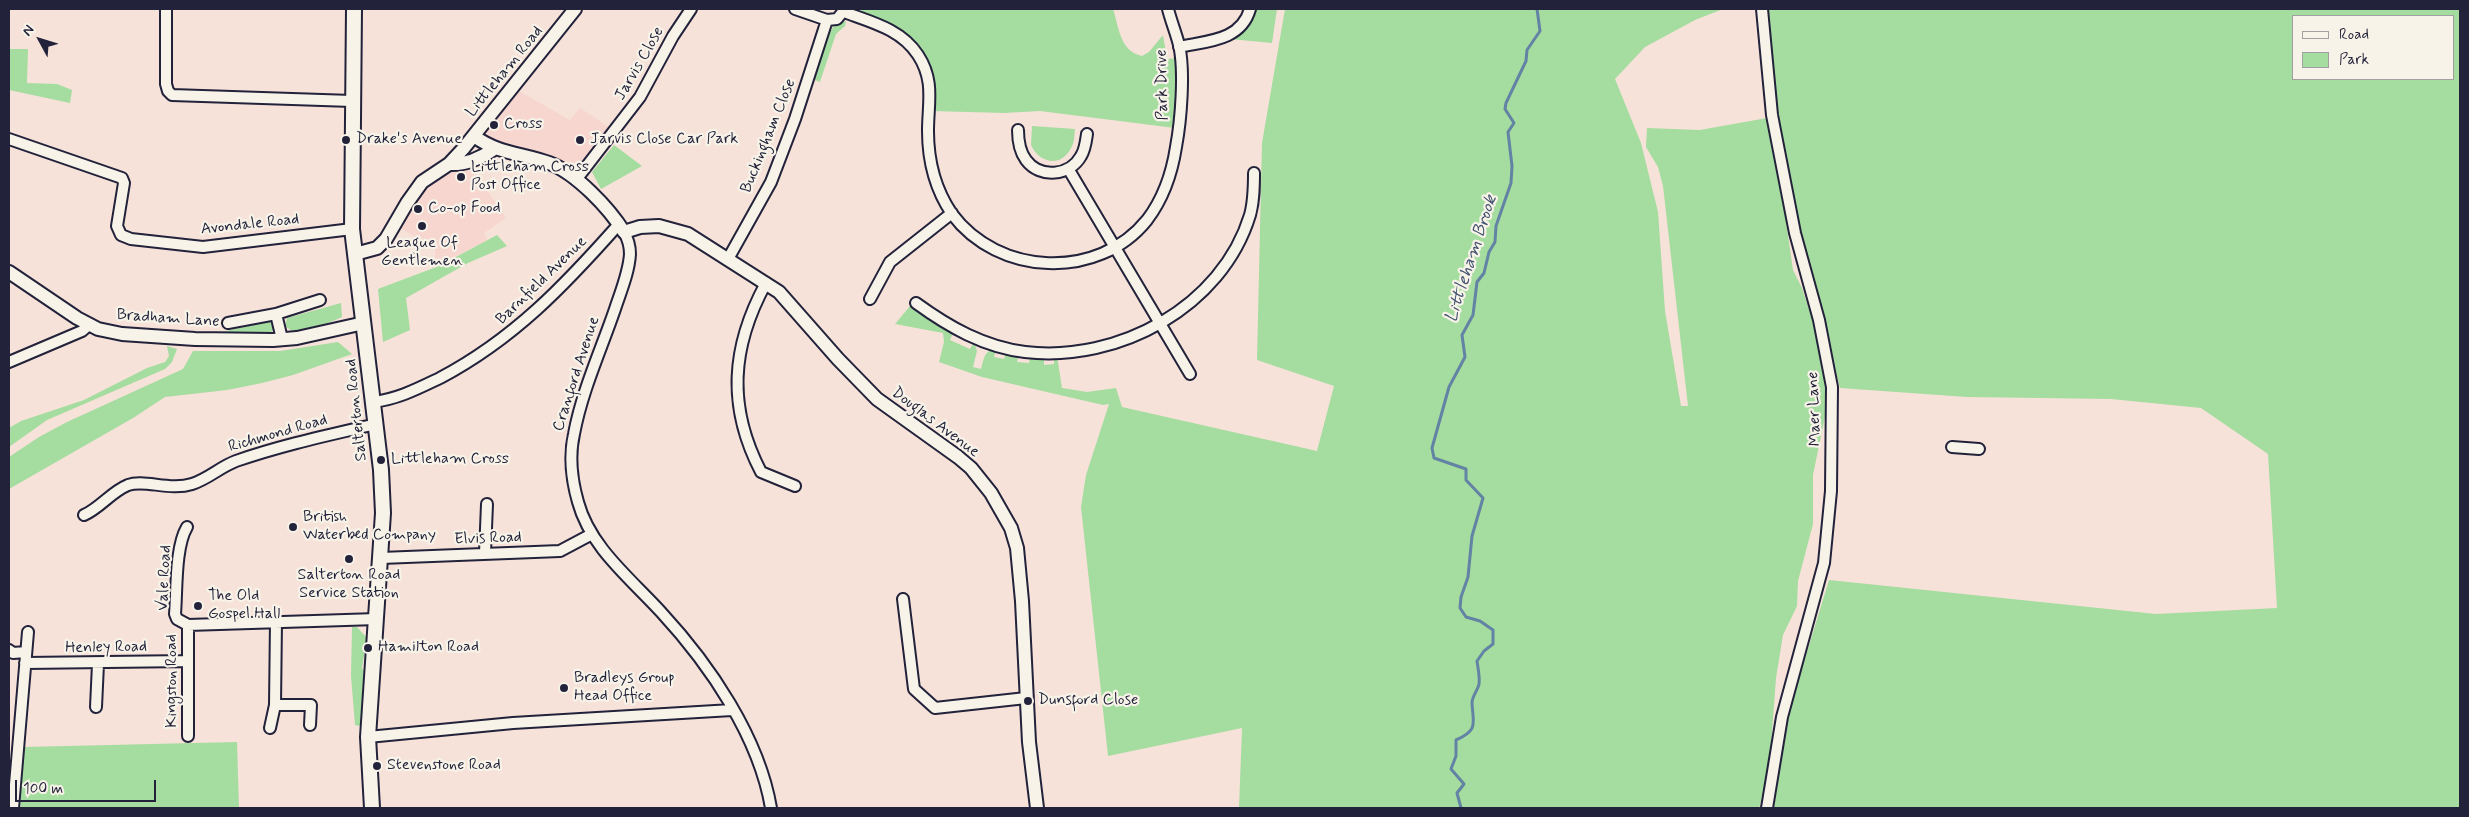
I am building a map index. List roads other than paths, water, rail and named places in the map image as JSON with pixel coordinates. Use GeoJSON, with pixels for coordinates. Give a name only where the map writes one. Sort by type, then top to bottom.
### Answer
{"type":"FeatureCollection","features":[{"type":"Feature","properties":{"kind":"main road","name":"Salterton Road"},"geometry":{"type":"LineString","coordinates":[[354,9],[352,228],[376,424],[383,513],[368,737],[372,808]]}},
{"type":"Feature","properties":{"kind":"street"},"geometry":{"type":"LineString","coordinates":[[166,9],[166,84],[168,91],[172,95],[352,102]]}},
{"type":"Feature","properties":{"kind":"street","name":"Littleham Road"},"geometry":{"type":"LineString","coordinates":[[355,254],[377,248],[386,239],[407,202],[422,182],[449,164],[474,136],[575,9]]}},
{"type":"Feature","properties":{"kind":"street","name":"Jarvis Close"},"geometry":{"type":"LineString","coordinates":[[576,180],[636,103],[650,82],[673,36],[691,9]]}},
{"type":"Feature","properties":{"kind":"street"},"geometry":{"type":"LineString","coordinates":[[795,9],[828,20],[837,19],[844,10]]}},
{"type":"Feature","properties":{"kind":"street","name":"Park Drive"},"geometry":{"type":"LineString","coordinates":[[844,10],[893,30],[918,54],[930,82],[928,148],[932,168],[939,190],[952,214],[962,225],[988,246],[1003,254],[1037,263],[1076,262],[1114,248],[1140,227],[1155,208],[1164,191],[1174,160],[1181,95],[1179,47],[1168,9]]}},
{"type":"Feature","properties":{"kind":"street"},"geometry":{"type":"LineString","coordinates":[[1179,47],[1231,36],[1243,25],[1250,9]]}},
{"type":"Feature","properties":{"kind":"street","name":"Maer Lane"},"geometry":{"type":"LineString","coordinates":[[1762,9],[1772,115],[1795,233],[1819,320],[1832,387],[1831,492],[1824,563],[1782,717],[1767,808]]}},
{"type":"Feature","properties":{"kind":"street","name":"Buckingham Close"},"geometry":{"type":"LineString","coordinates":[[728,259],[771,182],[795,119],[828,20]]}},
{"type":"Feature","properties":{"kind":"street"},"geometry":{"type":"LineString","coordinates":[[1018,130],[1020,147],[1026,160],[1031,165],[1049,173],[1069,170],[1081,157],[1087,134]]}},
{"type":"Feature","properties":{"kind":"street"},"geometry":{"type":"LineString","coordinates":[[474,136],[494,149],[559,167],[610,212],[622,228]]}},
{"type":"Feature","properties":{"kind":"street","name":"Avondale Road"},"geometry":{"type":"LineString","coordinates":[[9,139],[122,178],[124,183],[117,226],[121,235],[131,239],[204,246],[352,228]]}},
{"type":"Feature","properties":{"kind":"street"},"geometry":{"type":"LineString","coordinates":[[449,164],[476,159],[494,149]]}},
{"type":"Feature","properties":{"kind":"street"},"geometry":{"type":"LineString","coordinates":[[1069,170],[1190,374]]}},
{"type":"Feature","properties":{"kind":"street"},"geometry":{"type":"LineString","coordinates":[[916,304],[957,330],[984,343],[1026,352],[1066,353],[1094,349],[1125,340],[1160,324],[1192,301],[1210,283],[1233,252],[1251,214],[1254,173]]}},
{"type":"Feature","properties":{"kind":"street"},"geometry":{"type":"LineString","coordinates":[[870,299],[890,262],[952,214]]}},
{"type":"Feature","properties":{"kind":"street","name":"Douglas Avenue"},"geometry":{"type":"LineString","coordinates":[[622,228],[658,226],[672,228],[688,234],[779,292],[838,359],[877,399],[971,468],[1002,511],[1011,528],[1020,570],[1028,742],[1037,808]]}},
{"type":"Feature","properties":{"kind":"street","name":"Barnfield Avenue"},"geometry":{"type":"LineString","coordinates":[[373,402],[405,396],[486,351],[513,332],[550,299],[622,228]]}},
{"type":"Feature","properties":{"kind":"street","name":"Cranford Avenue"},"geometry":{"type":"LineString","coordinates":[[622,228],[629,242],[629,264],[573,435],[571,457],[578,503],[592,534],[612,562],[672,624],[704,665],[732,710],[758,758],[771,808]]}},
{"type":"Feature","properties":{"kind":"street","name":"Bradham Lane"},"geometry":{"type":"LineString","coordinates":[[9,272],[89,325],[122,334],[153,337],[282,339],[364,324]]}},
{"type":"Feature","properties":{"kind":"street"},"geometry":{"type":"LineString","coordinates":[[766,283],[752,314],[738,356],[736,383],[741,422],[761,472],[795,486]]}},
{"type":"Feature","properties":{"kind":"street","name":"Bradham Lane"},"geometry":{"type":"LineString","coordinates":[[228,323],[276,314],[320,300]]}},
{"type":"Feature","properties":{"kind":"street"},"geometry":{"type":"LineString","coordinates":[[276,314],[282,339]]}},
{"type":"Feature","properties":{"kind":"street"},"geometry":{"type":"LineString","coordinates":[[9,362],[82,331],[89,325]]}},
{"type":"Feature","properties":{"kind":"street","name":"Richmond Road"},"geometry":{"type":"LineString","coordinates":[[84,515],[94,510],[120,488],[131,484],[174,488],[191,484],[208,478],[234,462],[292,443],[376,424]]}},
{"type":"Feature","properties":{"kind":"street"},"geometry":{"type":"LineString","coordinates":[[1952,447],[1979,449]]}},
{"type":"Feature","properties":{"kind":"street"},"geometry":{"type":"LineString","coordinates":[[485,553],[487,504]]}},
{"type":"Feature","properties":{"kind":"street","name":"Vale Road"},"geometry":{"type":"LineString","coordinates":[[187,527],[183,534],[181,546],[175,614],[177,619],[188,625]]}},
{"type":"Feature","properties":{"kind":"street","name":"Elvis Road"},"geometry":{"type":"LineString","coordinates":[[381,558],[560,551],[592,534]]}},
{"type":"Feature","properties":{"kind":"street"},"geometry":{"type":"LineString","coordinates":[[903,599],[914,689],[935,708],[1026,698]]}},
{"type":"Feature","properties":{"kind":"street"},"geometry":{"type":"LineString","coordinates":[[188,625],[376,619]]}},
{"type":"Feature","properties":{"kind":"street"},"geometry":{"type":"LineString","coordinates":[[270,728],[275,705],[276,621]]}},
{"type":"Feature","properties":{"kind":"street","name":"Kingston Road"},"geometry":{"type":"LineString","coordinates":[[188,625],[188,736]]}},
{"type":"Feature","properties":{"kind":"street"},"geometry":{"type":"LineString","coordinates":[[12,803],[28,632]]}},
{"type":"Feature","properties":{"kind":"street"},"geometry":{"type":"LineString","coordinates":[[9,650],[13,652],[26,652]]}},
{"type":"Feature","properties":{"kind":"street","name":"Henley Road"},"geometry":{"type":"LineString","coordinates":[[25,663],[98,664],[188,661]]}},
{"type":"Feature","properties":{"kind":"street"},"geometry":{"type":"LineString","coordinates":[[96,707],[98,664]]}},
{"type":"Feature","properties":{"kind":"street"},"geometry":{"type":"LineString","coordinates":[[275,705],[311,705],[310,725]]}},
{"type":"Feature","properties":{"kind":"street"},"geometry":{"type":"LineString","coordinates":[[368,737],[513,723],[732,710]]}},
{"type":"Feature","properties":{"kind":"street"},"geometry":{"type":"LineString","coordinates":[[366,808],[372,808]]}},
{"type":"Feature","properties":{"kind":"waterway","name":"Littleham Brook"},"geometry":{"type":"LineString","coordinates":[[1461,808],[1457,793],[1464,784],[1451,769],[1456,756],[1456,740],[1468,733],[1473,725],[1472,700],[1479,681],[1477,661],[1484,651],[1493,644],[1493,630],[1480,621],[1466,617],[1460,608],[1461,597],[1468,577],[1472,536],[1483,498],[1466,480],[1466,469],[1434,458],[1432,448],[1449,387],[1465,357],[1462,335],[1473,315],[1477,282],[1484,273],[1489,252],[1495,242],[1496,226],[1511,183],[1512,166],[1508,132],[1514,123],[1505,109],[1526,61],[1527,50],[1540,31],[1537,9]]}},
{"type":"Feature","properties":{"kind":"place","name":"Cross"},"geometry":{"type":"Point","coordinates":[494,125]}},
{"type":"Feature","properties":{"kind":"place","name":"Drake's Avenue"},"geometry":{"type":"Point","coordinates":[346,140]}},
{"type":"Feature","properties":{"kind":"place","name":"Jarvis Close Car Park"},"geometry":{"type":"Point","coordinates":[580,140]}},
{"type":"Feature","properties":{"kind":"place","name":"Littleham Cross Post Office"},"geometry":{"type":"Point","coordinates":[461,177]}},
{"type":"Feature","properties":{"kind":"place","name":"Co-op Food"},"geometry":{"type":"Point","coordinates":[418,209]}},
{"type":"Feature","properties":{"kind":"place","name":"League Of Gentlemen"},"geometry":{"type":"Point","coordinates":[422,226]}},
{"type":"Feature","properties":{"kind":"place","name":"Littleham Cross"},"geometry":{"type":"Point","coordinates":[381,460]}},
{"type":"Feature","properties":{"kind":"place","name":"British Waterbed Company"},"geometry":{"type":"Point","coordinates":[293,527]}},
{"type":"Feature","properties":{"kind":"place","name":"Salterton Road Service Station"},"geometry":{"type":"Point","coordinates":[349,559]}},
{"type":"Feature","properties":{"kind":"place","name":"The Old Gospel Hall"},"geometry":{"type":"Point","coordinates":[198,606]}},
{"type":"Feature","properties":{"kind":"place","name":"Hamilton Road"},"geometry":{"type":"Point","coordinates":[368,648]}},
{"type":"Feature","properties":{"kind":"place","name":"Bradleys Group Head Office"},"geometry":{"type":"Point","coordinates":[564,688]}},
{"type":"Feature","properties":{"kind":"place","name":"Dunsford Close"},"geometry":{"type":"Point","coordinates":[1028,701]}},
{"type":"Feature","properties":{"kind":"place","name":"Stevenstone Road"},"geometry":{"type":"Point","coordinates":[377,766]}}]}
